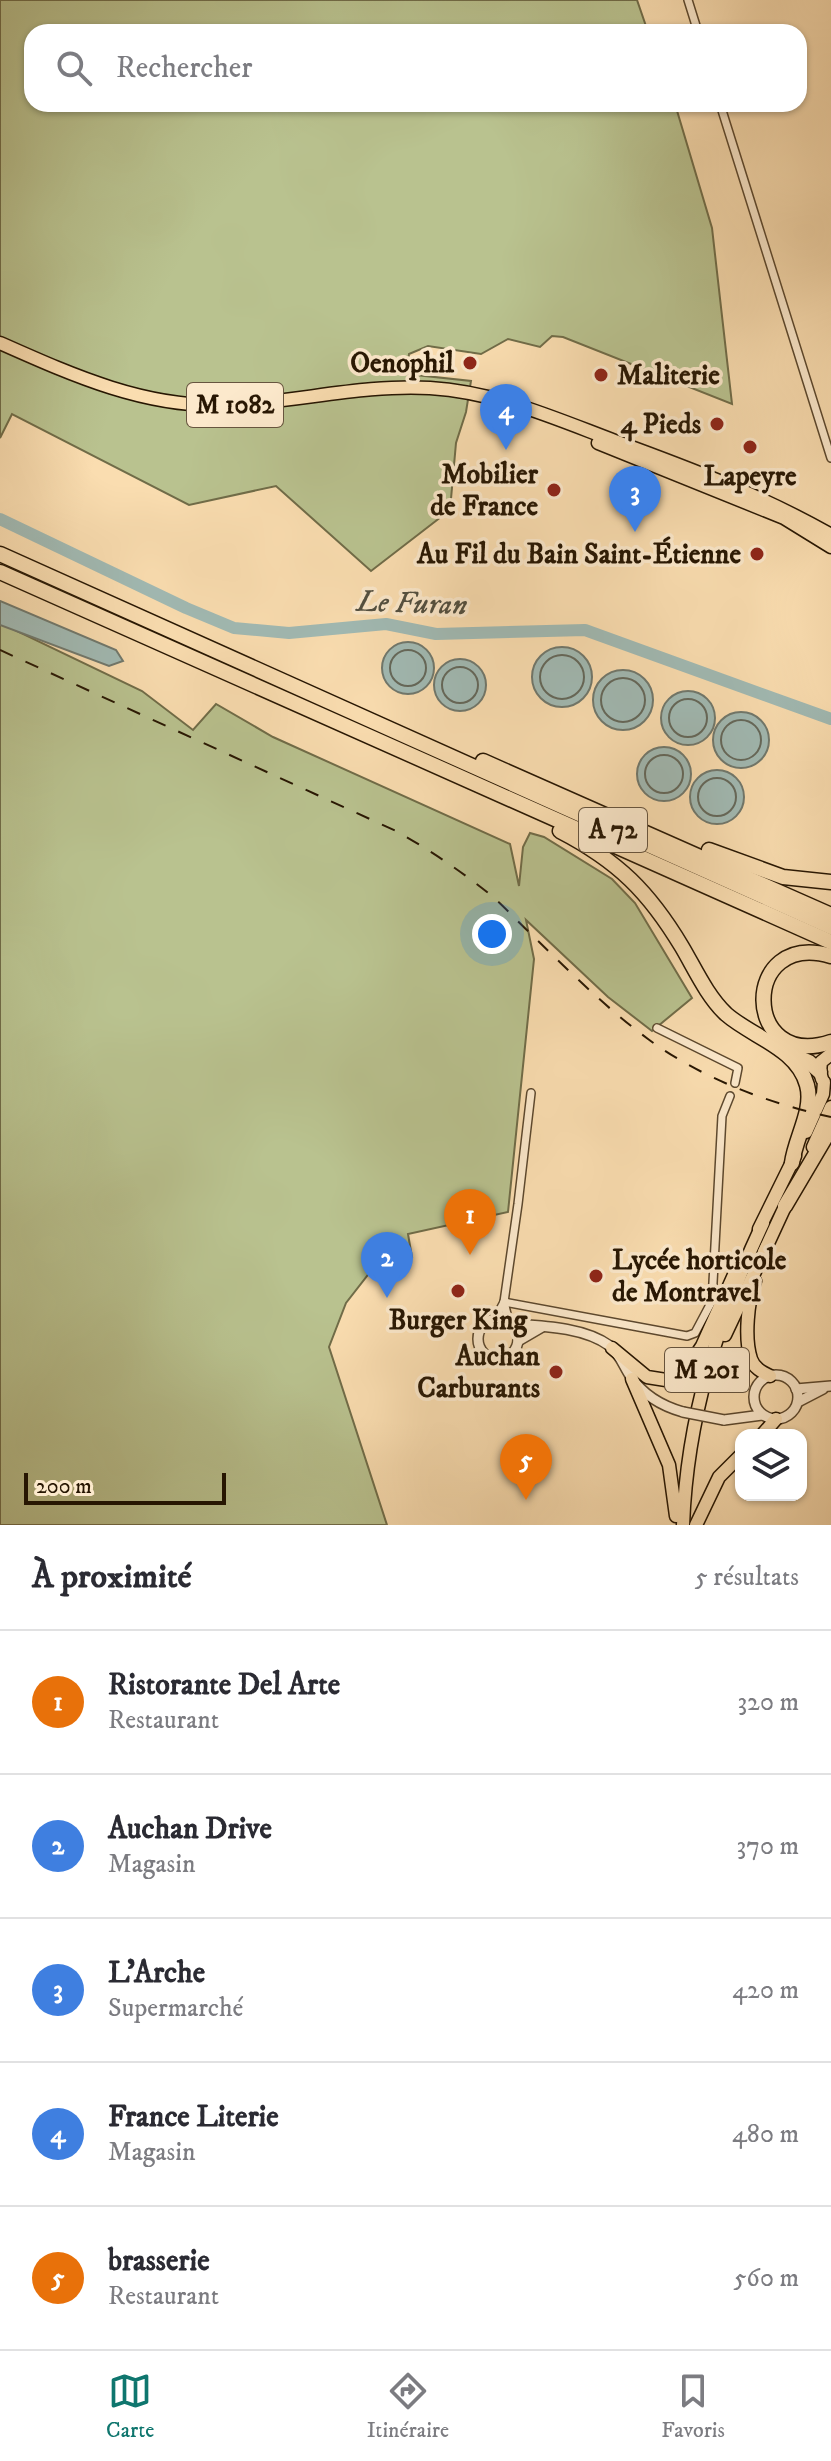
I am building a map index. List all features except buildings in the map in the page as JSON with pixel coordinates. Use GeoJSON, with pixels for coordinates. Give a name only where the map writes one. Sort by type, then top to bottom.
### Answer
{"type":"FeatureCollection","features":[{"type":"Feature","properties":{"kind":"highway","name":"A 72"},"geometry":{"type":"LineString","coordinates":[[0,554],[831,927]]}},
{"type":"Feature","properties":{"kind":"highway","name":"A 72"},"geometry":{"type":"LineString","coordinates":[[0,572],[831,942]]}},
{"type":"Feature","properties":{"kind":"highway"},"geometry":{"type":"LineString","coordinates":[[396,733],[418,734],[574,799],[831,915]]}},
{"type":"Feature","properties":{"kind":"highway"},"geometry":{"type":"LineString","coordinates":[[574,799],[769,873],[796,880],[831,882]]}},
{"type":"Feature","properties":{"kind":"highway"},"geometry":{"type":"LineString","coordinates":[[521,804],[531,816],[607,857],[658,908],[705,987],[723,1011],[785,1053],[809,1062],[825,1080]]}},
{"type":"Feature","properties":{"kind":"highway"},"geometry":{"type":"LineString","coordinates":[[831,956],[805,953],[791,956],[778,964],[767,977],[762,993],[767,1020],[785,1042],[800,1047],[819,1047],[831,1042]]}},
{"type":"Feature","properties":{"kind":"highway"},"geometry":{"type":"LineString","coordinates":[[785,1053],[799,1068],[807,1086],[808,1106],[794,1146],[792,1163]]}},
{"type":"Feature","properties":{"kind":"highway"},"geometry":{"type":"LineString","coordinates":[[785,1206],[831,1128]]}},
{"type":"Feature","properties":{"kind":"main road","name":"M 1082"},"geometry":{"type":"LineString","coordinates":[[0,343],[102,385],[174,404],[228,405],[406,387],[480,395],[784,518],[825,531],[831,547]]}},
{"type":"Feature","properties":{"kind":"main road"},"geometry":{"type":"LineString","coordinates":[[825,1080],[821,1062],[831,1054]]}},
{"type":"Feature","properties":{"kind":"main road","name":"M 201"},"geometry":{"type":"LineString","coordinates":[[685,1525],[684,1489],[697,1405],[736,1281],[823,1094],[825,1080]]}},
{"type":"Feature","properties":{"kind":"main road","name":"M 201"},"geometry":{"type":"LineString","coordinates":[[685,1525],[701,1409],[725,1333],[831,1107]]}},
{"type":"Feature","properties":{"kind":"main road"},"geometry":{"type":"LineString","coordinates":[[612,1348],[647,1377],[666,1380],[684,1373],[702,1346],[751,1240],[763,1223]]}},
{"type":"Feature","properties":{"kind":"main road"},"geometry":{"type":"LineString","coordinates":[[767,1246],[749,1300],[749,1324],[751,1360],[759,1370],[770,1376]]}},
{"type":"Feature","properties":{"kind":"main road"},"geometry":{"type":"LineString","coordinates":[[632,1379],[669,1465],[677,1525]]}},
{"type":"Feature","properties":{"kind":"main road"},"geometry":{"type":"LineString","coordinates":[[767,1429],[776,1419]]}},
{"type":"Feature","properties":{"kind":"main road"},"geometry":{"type":"LineString","coordinates":[[696,1525],[719,1477],[735,1461]]}},
{"type":"Feature","properties":{"kind":"street"},"geometry":{"type":"LineString","coordinates":[[688,0],[696,24]]}},
{"type":"Feature","properties":{"kind":"street"},"geometry":{"type":"LineString","coordinates":[[723,112],[831,458]]}},
{"type":"Feature","properties":{"kind":"street"},"geometry":{"type":"LineString","coordinates":[[657,1028],[738,1068],[735,1083]]}},
{"type":"Feature","properties":{"kind":"street"},"geometry":{"type":"LineString","coordinates":[[531,1093],[504,1302],[495,1319],[479,1331],[478,1343],[484,1353],[494,1358],[506,1357],[518,1341],[542,1327]]}},
{"type":"Feature","properties":{"kind":"street"},"geometry":{"type":"LineString","coordinates":[[504,1302],[687,1336],[695,1333],[712,1301],[722,1116],[730,1096]]}},
{"type":"Feature","properties":{"kind":"street"},"geometry":{"type":"LineString","coordinates":[[504,1302],[518,1341]]}},
{"type":"Feature","properties":{"kind":"street"},"geometry":{"type":"LineString","coordinates":[[495,1319],[557,1328],[612,1348],[632,1379],[651,1398],[683,1412],[724,1420],[762,1415],[776,1419],[790,1415],[798,1402],[830,1386]]}},
{"type":"Feature","properties":{"kind":"street"},"geometry":{"type":"LineString","coordinates":[[762,1415],[755,1404],[755,1390],[763,1379],[770,1376],[782,1376],[796,1389],[798,1402]]}},
{"type":"Feature","properties":{"kind":"street"},"geometry":{"type":"LineString","coordinates":[[796,1389],[830,1386]]}},
{"type":"Feature","properties":{"kind":"street"},"geometry":{"type":"LineString","coordinates":[[738,1420],[755,1404]]}},
{"type":"Feature","properties":{"kind":"green space"},"geometry":{"type":"Polygon","coordinates":[[[0,0],[637,0],[645,24],[24,24],[24,112],[677,112],[712,228],[732,404],[563,337],[552,336],[540,347],[508,339],[481,354],[428,346],[409,354],[407,374],[471,381],[466,412],[456,443],[450,510],[371,571],[276,486],[189,505],[12,414],[0,438],[0,0]]]}},
{"type":"Feature","properties":{"kind":"green space"},"geometry":{"type":"Polygon","coordinates":[[[0,623],[142,691],[193,730],[216,704],[273,737],[510,844],[519,886],[523,847],[530,833],[544,837],[612,879],[635,903],[692,998],[652,1031],[608,997],[526,920],[534,959],[508,1212],[408,1234],[412,1257],[374,1267],[346,1303],[329,1347],[387,1525],[0,1525],[0,623]]]}},
{"type":"Feature","properties":{"kind":"water"},"geometry":{"type":"Polygon","coordinates":[[[0,601],[116,650],[123,661],[109,666],[0,625],[0,601]]]}},
{"type":"Feature","properties":{"kind":"water"},"geometry":{"type":"Polygon","coordinates":[[[408,642],[426,650],[434,668],[426,686],[408,694],[390,686],[382,668],[390,650],[408,642]]]}},
{"type":"Feature","properties":{"kind":"water"},"geometry":{"type":"Polygon","coordinates":[[[562,647],[573,649],[583,656],[590,666],[590,688],[583,698],[573,705],[562,707],[551,705],[541,698],[534,688],[532,677],[534,666],[541,656],[551,649],[562,647]]]}},
{"type":"Feature","properties":{"kind":"water"},"geometry":{"type":"Polygon","coordinates":[[[460,659],[479,666],[486,685],[479,704],[460,711],[441,704],[434,685],[441,666],[460,659]]]}},
{"type":"Feature","properties":{"kind":"water"},"geometry":{"type":"Polygon","coordinates":[[[623,670],[635,672],[644,679],[651,688],[651,712],[644,721],[635,728],[623,730],[611,728],[602,721],[595,712],[593,700],[595,688],[602,679],[611,672],[623,670]]]}},
{"type":"Feature","properties":{"kind":"water"},"geometry":{"type":"Polygon","coordinates":[[[688,691],[707,699],[715,718],[707,737],[688,745],[669,737],[661,718],[669,699],[688,691]]]}},
{"type":"Feature","properties":{"kind":"water"},"geometry":{"type":"Polygon","coordinates":[[[741,712],[761,720],[769,740],[761,760],[741,768],[721,760],[713,740],[721,720],[741,712]]]}},
{"type":"Feature","properties":{"kind":"water"},"geometry":{"type":"Polygon","coordinates":[[[664,747],[683,755],[691,774],[683,793],[664,801],[645,793],[637,774],[645,755],[664,747]]]}},
{"type":"Feature","properties":{"kind":"water"},"geometry":{"type":"Polygon","coordinates":[[[717,770],[736,778],[744,797],[736,816],[717,824],[698,816],[690,797],[698,778],[717,770]]]}},
{"type":"Feature","properties":{"kind":"waterway","name":"Le Furan"},"geometry":{"type":"LineString","coordinates":[[0,519],[234,628],[289,633],[386,624],[436,634],[585,630],[831,719]]}},
{"type":"Feature","properties":{"kind":"railway"},"geometry":{"type":"LineString","coordinates":[[0,650],[396,831],[487,892],[602,1002],[668,1053],[735,1087],[831,1117]]}},
{"type":"Feature","properties":{"kind":"place","name":"Oenophil"},"geometry":{"type":"Point","coordinates":[470,363]}},
{"type":"Feature","properties":{"kind":"place","name":"Maliterie"},"geometry":{"type":"Point","coordinates":[601,375]}},
{"type":"Feature","properties":{"kind":"place","name":"4 Pieds"},"geometry":{"type":"Point","coordinates":[717,424]}},
{"type":"Feature","properties":{"kind":"place","name":"Lapeyre"},"geometry":{"type":"Point","coordinates":[750,447]}},
{"type":"Feature","properties":{"kind":"place","name":"France Literie"},"geometry":{"type":"Point","coordinates":[506,450]}},
{"type":"Feature","properties":{"kind":"place","name":"Mobilier de France"},"geometry":{"type":"Point","coordinates":[554,490]}},
{"type":"Feature","properties":{"kind":"place","name":"L'Arche"},"geometry":{"type":"Point","coordinates":[635,532]}},
{"type":"Feature","properties":{"kind":"place","name":"Au Fil du Bain Saint-Étienne"},"geometry":{"type":"Point","coordinates":[757,554]}},
{"type":"Feature","properties":{"kind":"place","name":"Ristorante Del Arte"},"geometry":{"type":"Point","coordinates":[470,1255]}},
{"type":"Feature","properties":{"kind":"place","name":"Lycée horticole de Montravel"},"geometry":{"type":"Point","coordinates":[596,1276]}},
{"type":"Feature","properties":{"kind":"place","name":"Burger King"},"geometry":{"type":"Point","coordinates":[458,1291]}},
{"type":"Feature","properties":{"kind":"place","name":"Auchan Drive"},"geometry":{"type":"Point","coordinates":[387,1298]}},
{"type":"Feature","properties":{"kind":"place","name":"Auchan Carburants"},"geometry":{"type":"Point","coordinates":[556,1372]}},
{"type":"Feature","properties":{"kind":"place","name":"brasserie"},"geometry":{"type":"Point","coordinates":[526,1500]}}]}
